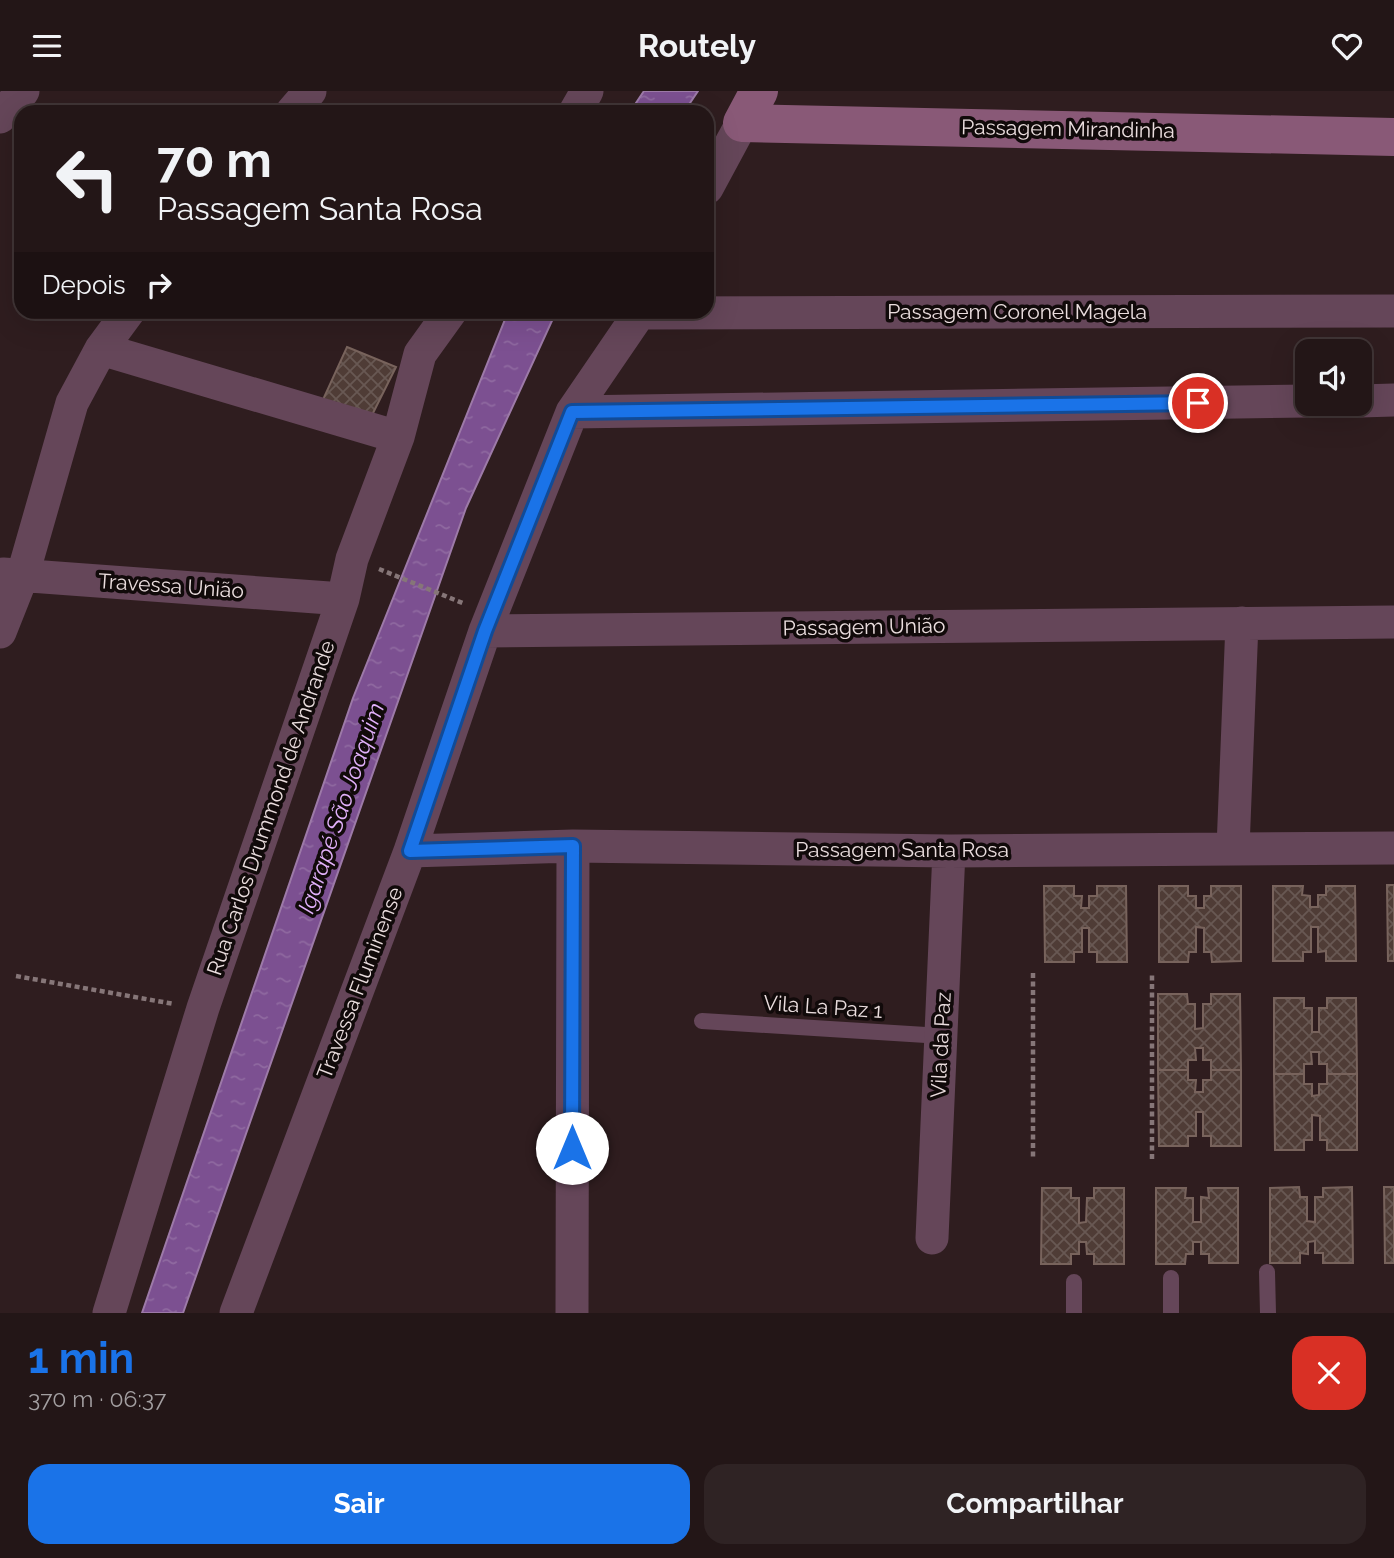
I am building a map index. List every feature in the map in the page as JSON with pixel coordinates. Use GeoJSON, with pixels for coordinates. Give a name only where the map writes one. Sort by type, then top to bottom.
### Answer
{"type":"FeatureCollection","features":[{"type":"Feature","properties":{"kind":"street"},"geometry":{"type":"LineString","coordinates":[[0,117],[23,91]]}},
{"type":"Feature","properties":{"kind":"street"},"geometry":{"type":"LineString","coordinates":[[714,175],[751,107]]}},
{"type":"Feature","properties":{"kind":"street","name":"Passagem Mirandinha"},"geometry":{"type":"LineString","coordinates":[[751,107],[1192,131],[1394,137]]}},
{"type":"Feature","properties":{"kind":"street","name":"Passagem Coronel Magela"},"geometry":{"type":"LineString","coordinates":[[714,312],[1394,311]]}},
{"type":"Feature","properties":{"kind":"street"},"geometry":{"type":"LineString","coordinates":[[0,632],[12,574],[72,403],[101,349],[123,319]]}},
{"type":"Feature","properties":{"kind":"street","name":"Rua Carlos Drummond de Andrande"},"geometry":{"type":"LineString","coordinates":[[109,1313],[203,1008],[343,599],[352,559],[398,437],[420,354],[445,319]]}},
{"type":"Feature","properties":{"kind":"street","name":"Travessa Fluminense"},"geometry":{"type":"LineString","coordinates":[[236,1313],[410,851],[489,623],[572,412],[636,319]]}},
{"type":"Feature","properties":{"kind":"street"},"geometry":{"type":"LineString","coordinates":[[101,349],[398,437]]}},
{"type":"Feature","properties":{"kind":"street"},"geometry":{"type":"LineString","coordinates":[[1372,401],[1394,400]]}},
{"type":"Feature","properties":{"kind":"street"},"geometry":{"type":"LineString","coordinates":[[572,412],[1295,401]]}},
{"type":"Feature","properties":{"kind":"street","name":"Travessa União"},"geometry":{"type":"LineString","coordinates":[[12,574],[343,599]]}},
{"type":"Feature","properties":{"kind":"street","name":"Passagem União"},"geometry":{"type":"LineString","coordinates":[[489,623],[1394,622]]}},
{"type":"Feature","properties":{"kind":"street"},"geometry":{"type":"LineString","coordinates":[[1233,848],[1242,623]]}},
{"type":"Feature","properties":{"kind":"street"},"geometry":{"type":"LineString","coordinates":[[572,1313],[573,846]]}},
{"type":"Feature","properties":{"kind":"street","name":"Passagem Santa Rosa"},"geometry":{"type":"LineString","coordinates":[[410,851],[573,846],[949,851],[1394,848]]}},
{"type":"Feature","properties":{"kind":"street","name":"Vila da Paz"},"geometry":{"type":"LineString","coordinates":[[932,1238],[949,851]]}},
{"type":"Feature","properties":{"kind":"lane","name":"Vila La Paz 1"},"geometry":{"type":"LineString","coordinates":[[702,1021],[942,1036]]}},
{"type":"Feature","properties":{"kind":"lane"},"geometry":{"type":"LineString","coordinates":[[1267,1272],[1268,1313]]}},
{"type":"Feature","properties":{"kind":"lane"},"geometry":{"type":"LineString","coordinates":[[1171,1278],[1171,1313]]}},
{"type":"Feature","properties":{"kind":"lane"},"geometry":{"type":"LineString","coordinates":[[1074,1282],[1074,1313]]}},
{"type":"Feature","properties":{"kind":"path"},"geometry":{"type":"LineString","coordinates":[[352,559],[489,623]]}},
{"type":"Feature","properties":{"kind":"path"},"geometry":{"type":"LineString","coordinates":[[1033,973],[1033,1157]]}},
{"type":"Feature","properties":{"kind":"path"},"geometry":{"type":"LineString","coordinates":[[1152,974],[1152,1159]]}},
{"type":"Feature","properties":{"kind":"path"},"geometry":{"type":"LineString","coordinates":[[16,976],[203,1008]]}},
{"type":"Feature","properties":{"kind":"water"},"geometry":{"type":"Polygon","coordinates":[[[644,91],[698,91],[689,105],[635,105],[644,91]]]}},
{"type":"Feature","properties":{"kind":"water","name":"Igarapé São Joaquim"},"geometry":{"type":"Polygon","coordinates":[[[505,319],[553,319],[466,508],[183,1313],[142,1313],[353,698],[505,319]]]}},
{"type":"Feature","properties":{"kind":"building"},"geometry":{"type":"Polygon","coordinates":[[[347,347],[396,367],[372,415],[321,404],[347,347]]]}},
{"type":"Feature","properties":{"kind":"building"},"geometry":{"type":"Polygon","coordinates":[[[1387,885],[1394,885],[1394,961],[1388,961],[1387,885]]]}},
{"type":"Feature","properties":{"kind":"building"},"geometry":{"type":"Polygon","coordinates":[[[1044,886],[1074,886],[1074,896],[1082,896],[1081,908],[1089,908],[1089,896],[1097,896],[1097,886],[1126,886],[1127,962],[1097,962],[1097,952],[1089,952],[1089,928],[1082,928],[1082,952],[1074,952],[1074,962],[1045,962],[1044,886]]]}},
{"type":"Feature","properties":{"kind":"building"},"geometry":{"type":"Polygon","coordinates":[[[1159,886],[1188,886],[1188,896],[1196,896],[1196,908],[1204,908],[1204,896],[1211,896],[1211,886],[1241,886],[1241,961],[1212,962],[1211,952],[1204,952],[1204,928],[1196,927],[1196,952],[1189,952],[1188,962],[1159,962],[1159,886]]]}},
{"type":"Feature","properties":{"kind":"building"},"geometry":{"type":"Polygon","coordinates":[[[1273,886],[1303,886],[1302,895],[1310,896],[1310,907],[1318,907],[1318,895],[1326,895],[1326,886],[1355,886],[1356,961],[1326,961],[1326,951],[1318,952],[1318,927],[1311,927],[1311,952],[1303,952],[1303,961],[1273,961],[1273,886]]]}},
{"type":"Feature","properties":{"kind":"building"},"geometry":{"type":"Polygon","coordinates":[[[1158,994],[1187,994],[1188,1004],[1195,1004],[1195,1029],[1203,1028],[1203,1004],[1211,1004],[1211,994],[1240,994],[1241,1070],[1211,1070],[1211,1060],[1203,1060],[1203,1048],[1195,1048],[1196,1060],[1188,1060],[1188,1070],[1158,1070],[1158,994]]]}},
{"type":"Feature","properties":{"kind":"building"},"geometry":{"type":"Polygon","coordinates":[[[1274,998],[1304,998],[1304,1008],[1312,1008],[1312,1032],[1319,1032],[1319,1008],[1327,1008],[1327,998],[1356,998],[1357,1074],[1327,1074],[1327,1064],[1319,1064],[1319,1052],[1311,1052],[1312,1064],[1304,1064],[1304,1074],[1274,1074],[1274,998]]]}},
{"type":"Feature","properties":{"kind":"building"},"geometry":{"type":"Polygon","coordinates":[[[1158,1070],[1188,1070],[1188,1080],[1196,1080],[1195,1092],[1203,1092],[1203,1080],[1211,1080],[1211,1070],[1241,1070],[1241,1146],[1211,1146],[1211,1136],[1203,1136],[1203,1112],[1196,1112],[1196,1136],[1188,1136],[1188,1146],[1159,1146],[1158,1070]]]}},
{"type":"Feature","properties":{"kind":"building"},"geometry":{"type":"Polygon","coordinates":[[[1274,1074],[1304,1074],[1304,1084],[1312,1084],[1312,1096],[1319,1095],[1319,1084],[1327,1084],[1327,1074],[1357,1074],[1357,1150],[1327,1150],[1327,1140],[1320,1140],[1320,1116],[1312,1115],[1312,1140],[1304,1140],[1304,1150],[1275,1150],[1274,1074]]]}},
{"type":"Feature","properties":{"kind":"building"},"geometry":{"type":"Polygon","coordinates":[[[1299,1187],[1300,1197],[1307,1197],[1307,1221],[1315,1222],[1315,1197],[1323,1197],[1323,1188],[1352,1187],[1353,1263],[1323,1263],[1323,1253],[1315,1253],[1315,1241],[1308,1242],[1308,1254],[1300,1253],[1300,1263],[1270,1263],[1270,1188],[1299,1187]]]}},
{"type":"Feature","properties":{"kind":"building"},"geometry":{"type":"Polygon","coordinates":[[[1384,1187],[1394,1187],[1394,1263],[1385,1263],[1384,1187]]]}},
{"type":"Feature","properties":{"kind":"building"},"geometry":{"type":"Polygon","coordinates":[[[1042,1188],[1071,1188],[1071,1198],[1079,1198],[1079,1223],[1086,1222],[1087,1198],[1094,1198],[1094,1188],[1124,1188],[1124,1264],[1094,1264],[1094,1254],[1087,1254],[1086,1242],[1079,1242],[1079,1254],[1071,1254],[1071,1264],[1041,1264],[1042,1188]]]}},
{"type":"Feature","properties":{"kind":"building"},"geometry":{"type":"Polygon","coordinates":[[[1156,1188],[1186,1188],[1185,1198],[1193,1198],[1193,1222],[1201,1222],[1201,1197],[1209,1198],[1208,1188],[1238,1188],[1238,1263],[1209,1263],[1209,1254],[1201,1254],[1201,1242],[1193,1242],[1193,1254],[1186,1254],[1185,1264],[1156,1264],[1156,1188]]]}},
{"type":"Feature","properties":{"kind":"route"},"geometry":{"type":"LineString","coordinates":[[572,1148],[573,846],[410,851],[485,631],[572,412],[1198,403]]}}]}
